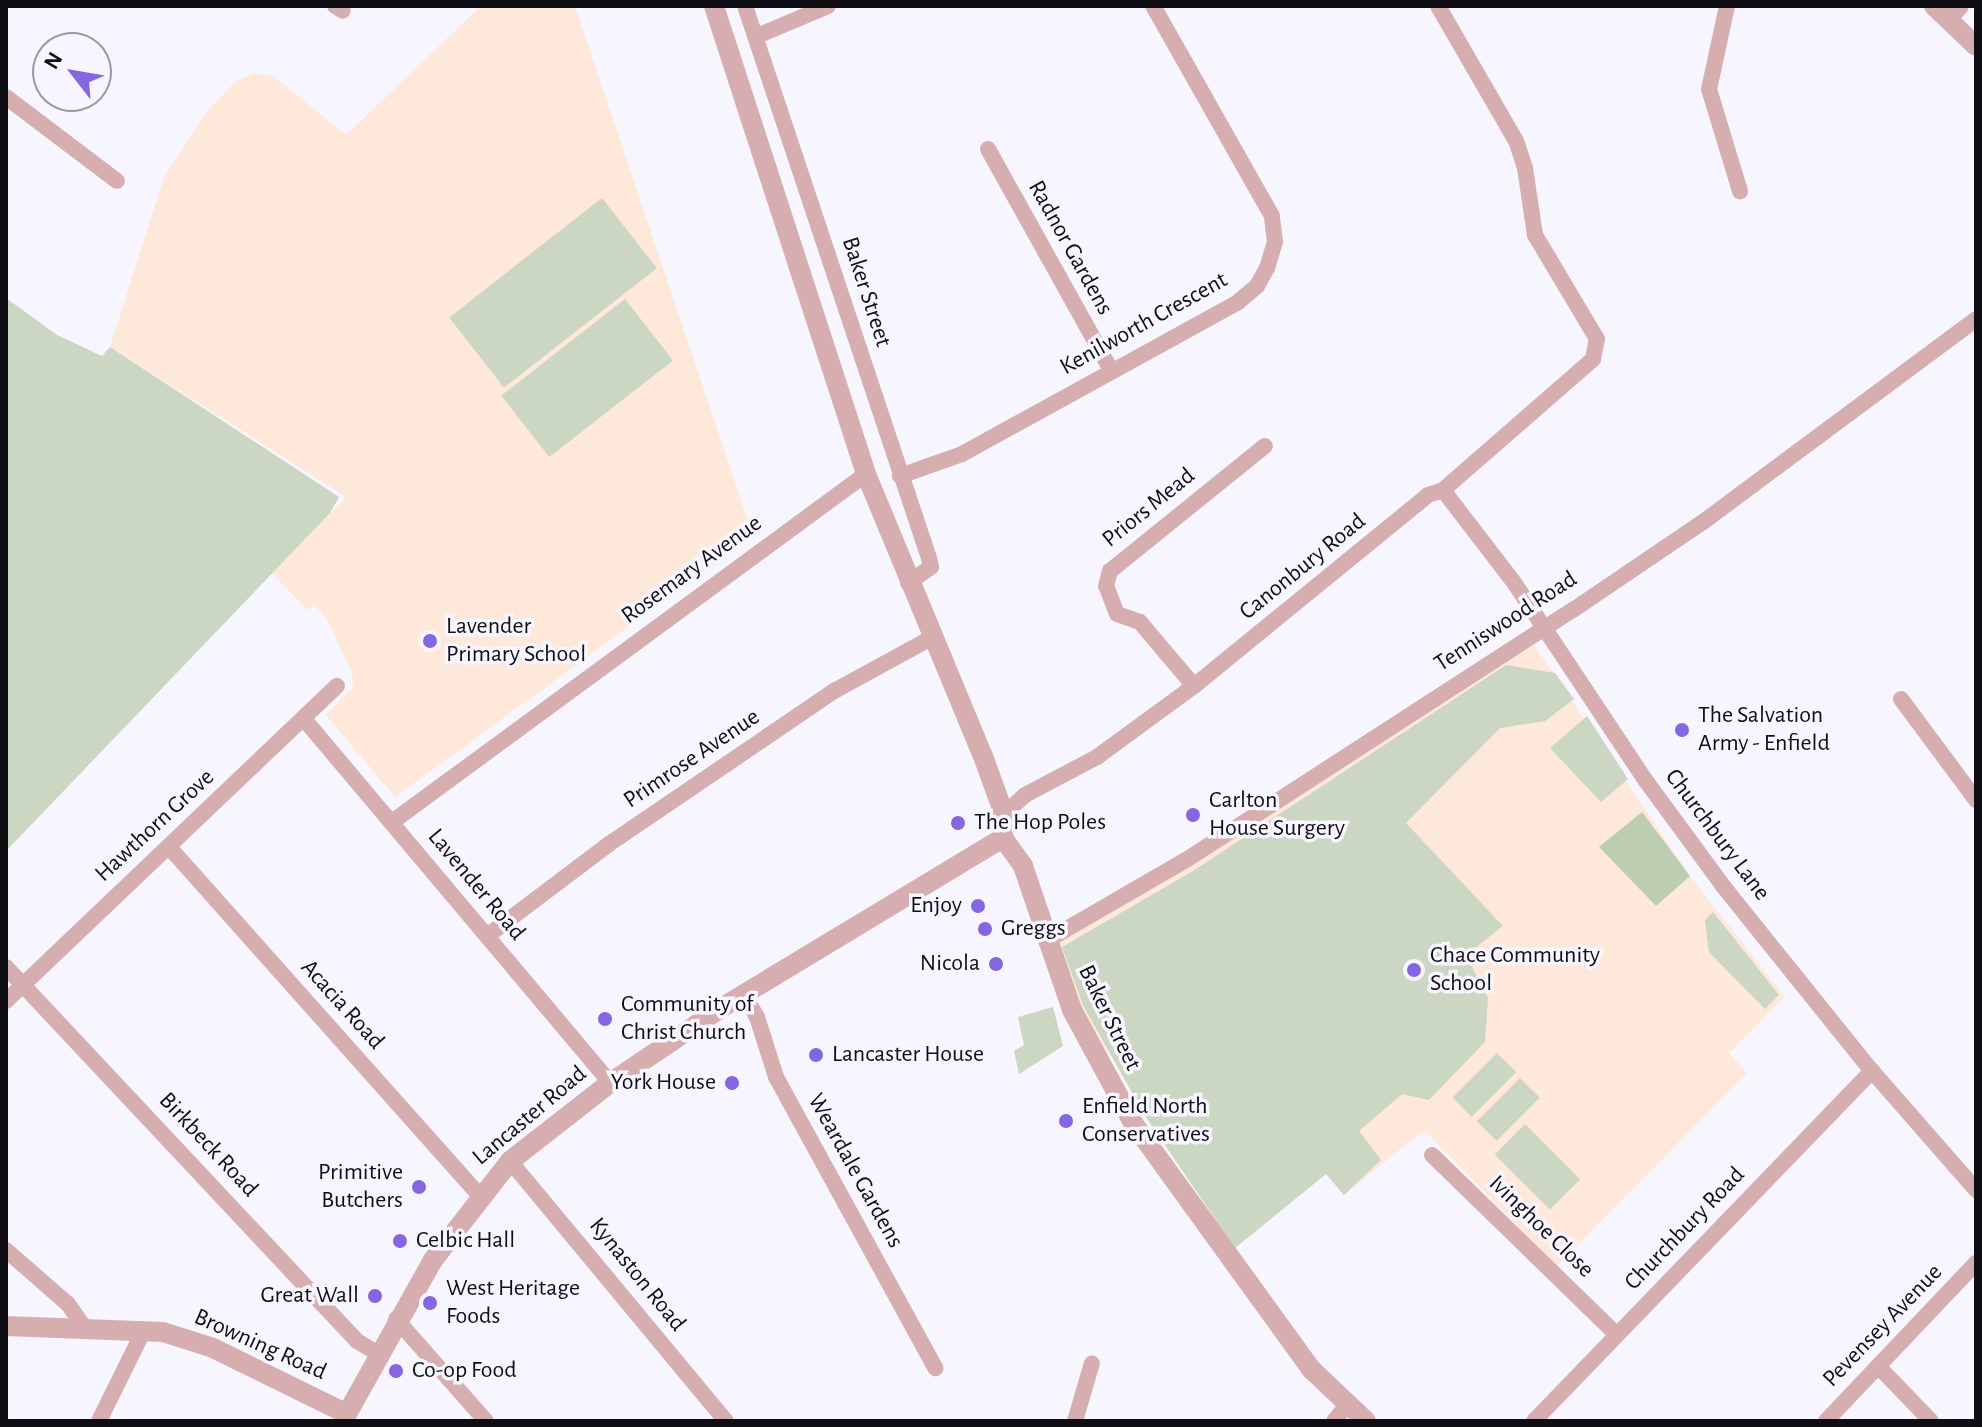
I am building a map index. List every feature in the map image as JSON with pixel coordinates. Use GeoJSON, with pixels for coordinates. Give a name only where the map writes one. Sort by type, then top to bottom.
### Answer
{"type":"FeatureCollection","features":[{"type":"Feature","properties":{"kind":"street"},"geometry":{"type":"LineString","coordinates":[[714,6],[866,474],[1004,814],[1003,838]]}},
{"type":"Feature","properties":{"kind":"street","name":"Baker Street"},"geometry":{"type":"LineString","coordinates":[[745,6],[931,567],[908,583]]}},
{"type":"Feature","properties":{"kind":"street"},"geometry":{"type":"LineString","coordinates":[[757,36],[828,6]]}},
{"type":"Feature","properties":{"kind":"street","name":"Kenilworth Crescent"},"geometry":{"type":"LineString","coordinates":[[900,476],[962,454],[1238,302],[1257,286],[1275,242],[1272,216],[1153,6]]}},
{"type":"Feature","properties":{"kind":"street","name":"Canonbury Road"},"geometry":{"type":"LineString","coordinates":[[1004,814],[1025,795],[1097,757],[1194,686],[1436,493],[1586,368],[1596,349],[1592,329],[1535,235],[1516,141],[1438,6]]}},
{"type":"Feature","properties":{"kind":"street"},"geometry":{"type":"LineString","coordinates":[[1727,6],[1709,89],[1740,191]]}},
{"type":"Feature","properties":{"kind":"street"},"geometry":{"type":"LineString","coordinates":[[1948,11],[1976,46]]}},
{"type":"Feature","properties":{"kind":"street"},"geometry":{"type":"LineString","coordinates":[[6,97],[117,181]]}},
{"type":"Feature","properties":{"kind":"street","name":"Radnor Gardens"},"geometry":{"type":"LineString","coordinates":[[988,149],[1111,370]]}},
{"type":"Feature","properties":{"kind":"street","name":"Tenniswood Road"},"geometry":{"type":"LineString","coordinates":[[1046,941],[1186,860],[1703,522],[1976,319]]}},
{"type":"Feature","properties":{"kind":"street","name":"Priors Mead"},"geometry":{"type":"LineString","coordinates":[[1194,686],[1140,622],[1117,614],[1109,603],[1110,571],[1265,446]]}},
{"type":"Feature","properties":{"kind":"street","name":"Rosemary Avenue"},"geometry":{"type":"LineString","coordinates":[[392,822],[866,474]]}},
{"type":"Feature","properties":{"kind":"street","name":"Churchbury Lane"},"geometry":{"type":"LineString","coordinates":[[1436,493],[1543,626],[1654,793],[1872,1071],[1976,1190]]}},
{"type":"Feature","properties":{"kind":"street","name":"Primrose Avenue"},"geometry":{"type":"LineString","coordinates":[[487,936],[609,844],[787,724],[933,637]]}},
{"type":"Feature","properties":{"kind":"street","name":"Hawthorn Grove"},"geometry":{"type":"LineString","coordinates":[[6,1001],[337,686]]}},
{"type":"Feature","properties":{"kind":"street"},"geometry":{"type":"LineString","coordinates":[[1901,699],[1976,800]]}},
{"type":"Feature","properties":{"kind":"street","name":"Lavender Road"},"geometry":{"type":"LineString","coordinates":[[304,719],[610,1083]]}},
{"type":"Feature","properties":{"kind":"street","name":"Baker Street"},"geometry":{"type":"LineString","coordinates":[[1003,838],[1023,866],[1072,1010],[1133,1123],[1340,1413],[1366,1421]]}},
{"type":"Feature","properties":{"kind":"street","name":"Lancaster Road"},"geometry":{"type":"LineString","coordinates":[[345,1417],[396,1319],[479,1195],[510,1161],[610,1083],[743,993],[1003,838]]}},
{"type":"Feature","properties":{"kind":"street","name":"Acacia Road"},"geometry":{"type":"LineString","coordinates":[[169,847],[479,1195]]}},
{"type":"Feature","properties":{"kind":"street","name":"Birkbeck Road"},"geometry":{"type":"LineString","coordinates":[[6,967],[357,1341],[377,1353]]}},
{"type":"Feature","properties":{"kind":"street","name":"Weardale Gardens"},"geometry":{"type":"LineString","coordinates":[[743,993],[757,1017],[776,1077],[935,1368]]}},
{"type":"Feature","properties":{"kind":"street","name":"Churchbury Road"},"geometry":{"type":"LineString","coordinates":[[1534,1421],[1872,1071]]}},
{"type":"Feature","properties":{"kind":"street","name":"Ivinghoe Close"},"geometry":{"type":"LineString","coordinates":[[1432,1155],[1616,1334]]}},
{"type":"Feature","properties":{"kind":"street","name":"Kynaston Road"},"geometry":{"type":"LineString","coordinates":[[510,1161],[726,1421]]}},
{"type":"Feature","properties":{"kind":"street"},"geometry":{"type":"LineString","coordinates":[[6,1250],[68,1304],[85,1328]]}},
{"type":"Feature","properties":{"kind":"street","name":"Pevensey Avenue"},"geometry":{"type":"LineString","coordinates":[[1826,1421],[1976,1263]]}},
{"type":"Feature","properties":{"kind":"street"},"geometry":{"type":"LineString","coordinates":[[396,1319],[486,1421]]}},
{"type":"Feature","properties":{"kind":"street","name":"Browning Road"},"geometry":{"type":"LineString","coordinates":[[6,1326],[139,1329],[213,1348],[345,1417]]}},
{"type":"Feature","properties":{"kind":"street"},"geometry":{"type":"LineString","coordinates":[[99,1421],[139,1340],[139,1329]]}},
{"type":"Feature","properties":{"kind":"street"},"geometry":{"type":"LineString","coordinates":[[1075,1421],[1092,1363]]}},
{"type":"Feature","properties":{"kind":"street"},"geometry":{"type":"LineString","coordinates":[[1878,1366],[1931,1421]]}},
{"type":"Feature","properties":{"kind":"shaded area"},"geometry":{"type":"Polygon","coordinates":[[[481,6],[575,6],[753,536],[395,797],[326,715],[353,688],[351,671],[328,621],[314,604],[307,610],[272,573],[346,497],[110,347],[164,177],[206,113],[235,82],[253,73],[273,76],[346,135],[481,6]]]}},
{"type":"Feature","properties":{"kind":"shaded area","name":"Chace Community School"},"geometry":{"type":"Polygon","coordinates":[[[1534,645],[1690,876],[1785,997],[1729,1053],[1747,1073],[1557,1266],[1424,1130],[1344,1195],[1326,1174],[1235,1248],[1077,1004],[1053,943],[1534,645]]]}},
{"type":"Feature","properties":{"kind":"green space"},"geometry":{"type":"Polygon","coordinates":[[[602,198],[657,268],[504,388],[449,317],[602,198]]]}},
{"type":"Feature","properties":{"kind":"green space"},"geometry":{"type":"Polygon","coordinates":[[[6,298],[57,335],[102,356],[110,347],[339,497],[330,513],[8,849],[6,298]]]}},
{"type":"Feature","properties":{"kind":"green space"},"geometry":{"type":"Polygon","coordinates":[[[625,299],[673,360],[549,457],[501,396],[625,299]]]}},
{"type":"Feature","properties":{"kind":"green space"},"geometry":{"type":"Polygon","coordinates":[[[1506,665],[1555,673],[1574,699],[1545,721],[1500,728],[1406,823],[1503,926],[1466,955],[1488,998],[1485,1042],[1429,1100],[1402,1094],[1359,1131],[1381,1160],[1344,1195],[1326,1174],[1235,1248],[1145,1116],[1083,1005],[1062,947],[1193,871],[1506,665]]]}},
{"type":"Feature","properties":{"kind":"green space"},"geometry":{"type":"Polygon","coordinates":[[[1587,716],[1628,779],[1601,802],[1550,748],[1587,716]]]}},
{"type":"Feature","properties":{"kind":"green space"},"geometry":{"type":"Polygon","coordinates":[[[1642,812],[1690,876],[1656,906],[1599,847],[1642,812]]]}},
{"type":"Feature","properties":{"kind":"green space"},"geometry":{"type":"Polygon","coordinates":[[[1713,912],[1779,995],[1765,1009],[1709,952],[1705,920],[1713,912]]]}},
{"type":"Feature","properties":{"kind":"green space"},"geometry":{"type":"Polygon","coordinates":[[[1053,1007],[1063,1046],[1019,1074],[1014,1051],[1024,1045],[1018,1017],[1053,1007]]]}},
{"type":"Feature","properties":{"kind":"green space"},"geometry":{"type":"Polygon","coordinates":[[[1497,1053],[1516,1072],[1472,1117],[1452,1098],[1497,1053]]]}},
{"type":"Feature","properties":{"kind":"green space"},"geometry":{"type":"Polygon","coordinates":[[[1520,1078],[1540,1098],[1497,1141],[1477,1121],[1520,1078]]]}},
{"type":"Feature","properties":{"kind":"green space"},"geometry":{"type":"Polygon","coordinates":[[[1525,1124],[1580,1179],[1550,1210],[1495,1154],[1525,1124]]]}},
{"type":"Feature","properties":{"kind":"place","name":"Lavender Primary School"},"geometry":{"type":"Point","coordinates":[430,641]}},
{"type":"Feature","properties":{"kind":"place","name":"The Salvation Army - Enfield"},"geometry":{"type":"Point","coordinates":[1682,730]}},
{"type":"Feature","properties":{"kind":"place","name":"Carlton House Surgery"},"geometry":{"type":"Point","coordinates":[1193,815]}},
{"type":"Feature","properties":{"kind":"place","name":"The Hop Poles"},"geometry":{"type":"Point","coordinates":[958,823]}},
{"type":"Feature","properties":{"kind":"place","name":"Enjoy"},"geometry":{"type":"Point","coordinates":[978,906]}},
{"type":"Feature","properties":{"kind":"place","name":"Greggs"},"geometry":{"type":"Point","coordinates":[985,929]}},
{"type":"Feature","properties":{"kind":"place","name":"Nicola"},"geometry":{"type":"Point","coordinates":[996,964]}},
{"type":"Feature","properties":{"kind":"place","name":"Chace Community School"},"geometry":{"type":"Point","coordinates":[1414,970]}},
{"type":"Feature","properties":{"kind":"place","name":"Community of Christ Church"},"geometry":{"type":"Point","coordinates":[605,1019]}},
{"type":"Feature","properties":{"kind":"place","name":"Lancaster House"},"geometry":{"type":"Point","coordinates":[816,1055]}},
{"type":"Feature","properties":{"kind":"place","name":"York House"},"geometry":{"type":"Point","coordinates":[732,1083]}},
{"type":"Feature","properties":{"kind":"place","name":"Enfield North Conservatives"},"geometry":{"type":"Point","coordinates":[1066,1121]}},
{"type":"Feature","properties":{"kind":"place","name":"Primitive Butchers"},"geometry":{"type":"Point","coordinates":[419,1187]}},
{"type":"Feature","properties":{"kind":"place","name":"Celbic Hall"},"geometry":{"type":"Point","coordinates":[400,1241]}},
{"type":"Feature","properties":{"kind":"place","name":"Great Wall"},"geometry":{"type":"Point","coordinates":[375,1296]}},
{"type":"Feature","properties":{"kind":"place","name":"West Heritage Foods"},"geometry":{"type":"Point","coordinates":[430,1303]}},
{"type":"Feature","properties":{"kind":"place","name":"Co-op Food"},"geometry":{"type":"Point","coordinates":[396,1371]}}]}
